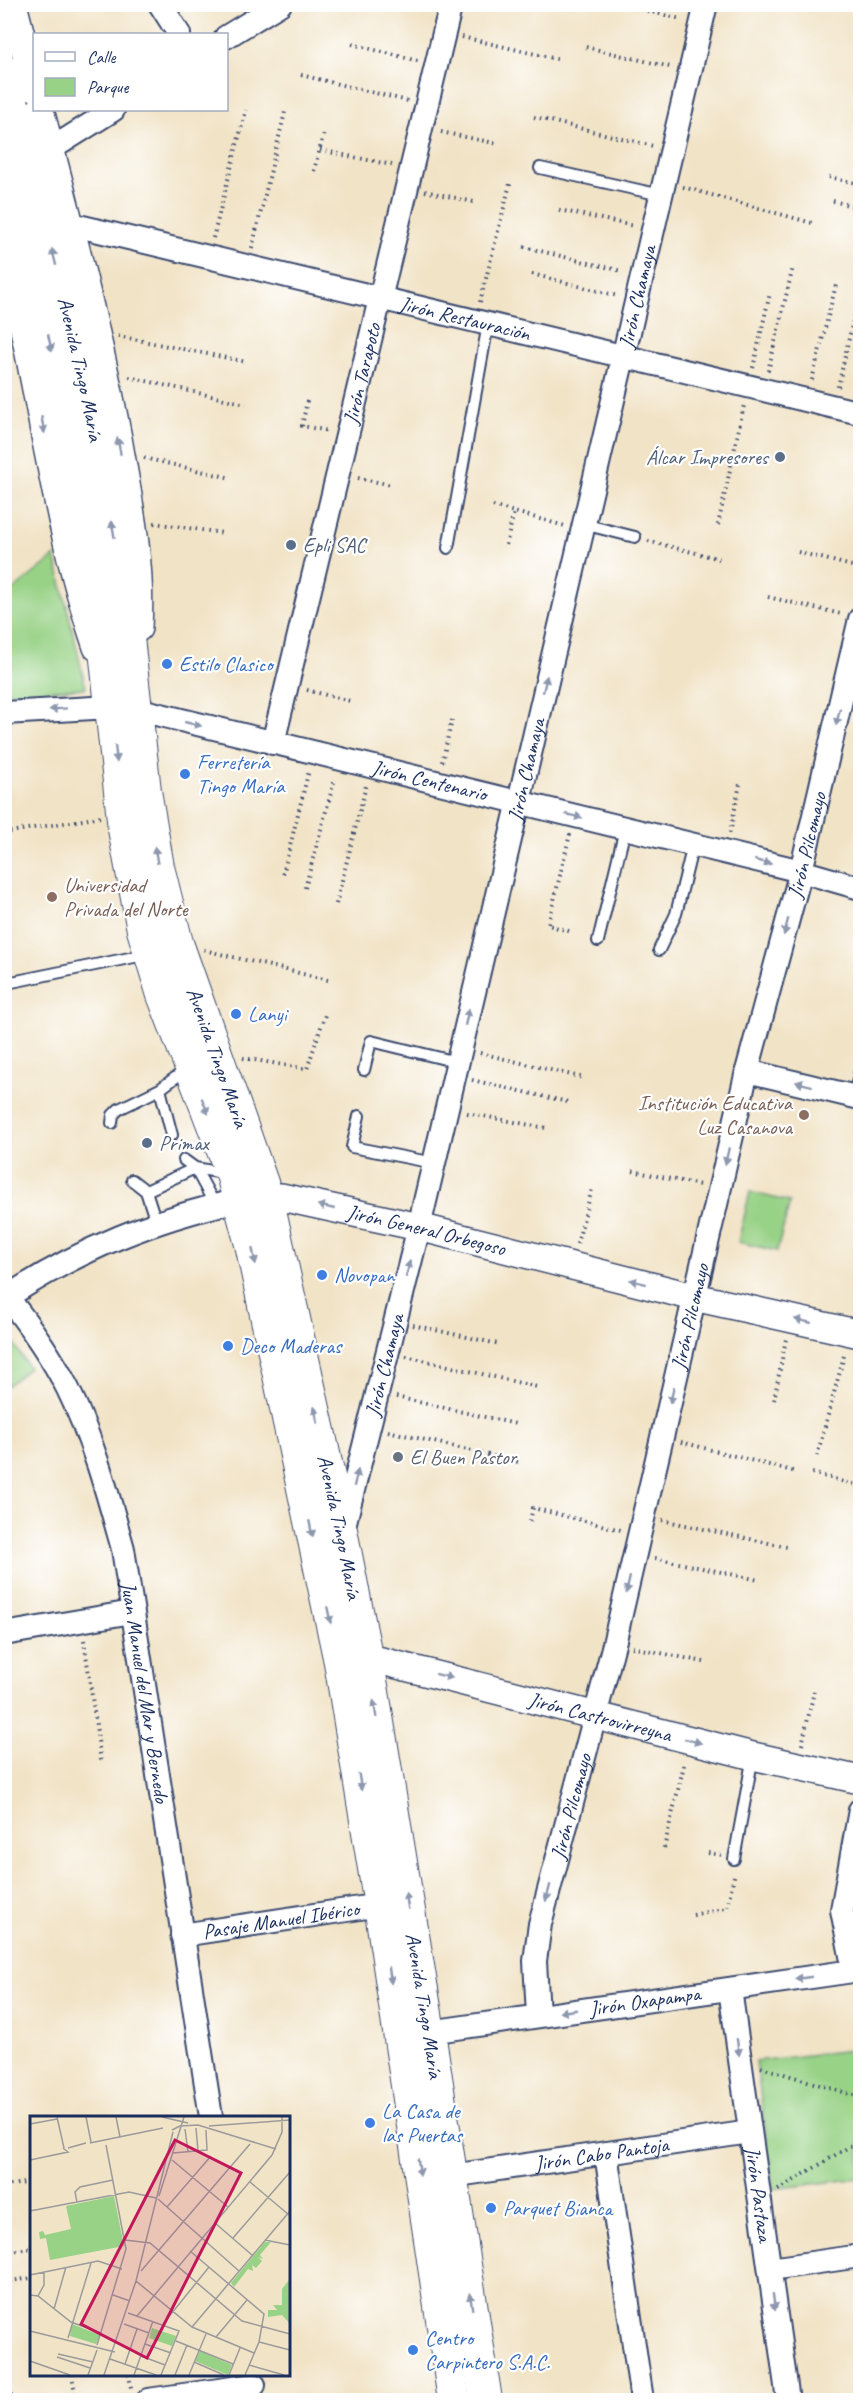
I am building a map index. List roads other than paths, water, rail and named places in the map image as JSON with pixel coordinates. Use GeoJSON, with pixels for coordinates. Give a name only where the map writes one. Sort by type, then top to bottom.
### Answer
{"type":"FeatureCollection","features":[{"type":"Feature","properties":{"kind":"main road","name":"Avenida Tingo María"},"geometry":{"type":"LineString","coordinates":[[4,71],[64,297],[93,422],[124,602],[120,673]]}},
{"type":"Feature","properties":{"kind":"main road","name":"Avenida Tingo María"},"geometry":{"type":"LineString","coordinates":[[4,164],[40,300],[73,445],[92,549],[120,673],[130,868],[164,948],[190,1026],[190,1067],[238,1194],[342,1535],[380,1905],[454,2400]]}},
{"type":"Feature","properties":{"kind":"main road","name":"Avenida Tingo María"},"geometry":{"type":"LineString","coordinates":[[190,1026],[221,1064],[238,1194],[353,1659],[429,2032],[486,2400]]}},
{"type":"Feature","properties":{"kind":"street"},"geometry":{"type":"LineString","coordinates":[[13,4],[33,83]]}},
{"type":"Feature","properties":{"kind":"street"},"geometry":{"type":"LineString","coordinates":[[160,4],[178,33]]}},
{"type":"Feature","properties":{"kind":"street"},"geometry":{"type":"LineString","coordinates":[[228,36],[280,4]]}},
{"type":"Feature","properties":{"kind":"street","name":"Jirón Tarapoto"},"geometry":{"type":"LineString","coordinates":[[273,743],[451,4]]}},
{"type":"Feature","properties":{"kind":"street","name":"Jirón Chamaya"},"geometry":{"type":"LineString","coordinates":[[342,1535],[419,1227],[704,14]]}},
{"type":"Feature","properties":{"kind":"street","name":"Avenida Tingo María"},"geometry":{"type":"LineString","coordinates":[[4,245],[30,354],[68,547],[88,621],[120,673],[137,646],[138,584],[133,520],[96,331],[40,111]]}},
{"type":"Feature","properties":{"kind":"street"},"geometry":{"type":"LineString","coordinates":[[51,149],[111,111]]}},
{"type":"Feature","properties":{"kind":"street","name":"Jirón Restauración"},"geometry":{"type":"LineString","coordinates":[[70,224],[861,413]]}},
{"type":"Feature","properties":{"kind":"street","name":"Jirón Pilcomayo"},"geometry":{"type":"LineString","coordinates":[[538,2016],[535,1961],[540,1924],[614,1644],[747,1071],[801,871],[858,645],[860,619]]}},
{"type":"Feature","properties":{"kind":"street","name":"Jirón Centenario"},"geometry":{"type":"LineString","coordinates":[[4,714],[123,708],[801,871],[861,888]]}},
{"type":"Feature","properties":{"kind":"street"},"geometry":{"type":"LineString","coordinates":[[747,1071],[857,1097]]}},
{"type":"Feature","properties":{"kind":"street","name":"Jirón General Orbegoso"},"geometry":{"type":"LineString","coordinates":[[6,1295],[79,1254],[117,1236],[238,1194],[281,1197],[419,1227],[694,1297],[856,1332]]}},
{"type":"Feature","properties":{"kind":"street","name":"Juan Manuel del Mar y Bernedo"},"geometry":{"type":"LineString","coordinates":[[6,1295],[68,1388],[85,1427],[123,1549],[211,2116]]}},
{"type":"Feature","properties":{"kind":"street"},"geometry":{"type":"LineString","coordinates":[[4,1634],[132,1612]]}},
{"type":"Feature","properties":{"kind":"street","name":"Jirón Castrovirreyna"},"geometry":{"type":"LineString","coordinates":[[353,1659],[595,1714],[753,1756],[861,1780]]}},
{"type":"Feature","properties":{"kind":"street"},"geometry":{"type":"LineString","coordinates":[[857,1971],[842,1910],[861,1810]]}},
{"type":"Feature","properties":{"kind":"street","name":"Pasaje Manuel Ibérico"},"geometry":{"type":"LineString","coordinates":[[182,1935],[380,1905]]}},
{"type":"Feature","properties":{"kind":"street","name":"Jirón Oxapampa"},"geometry":{"type":"LineString","coordinates":[[429,2032],[857,1971]]}},
{"type":"Feature","properties":{"kind":"street","name":"Jirón Pastaza"},"geometry":{"type":"LineString","coordinates":[[730,1989],[788,2400]]}},
{"type":"Feature","properties":{"kind":"street","name":"Jirón Cabo Pantoja"},"geometry":{"type":"LineString","coordinates":[[452,2176],[750,2132]]}},
{"type":"Feature","properties":{"kind":"street"},"geometry":{"type":"LineString","coordinates":[[606,2153],[642,2400]]}},
{"type":"Feature","properties":{"kind":"street"},"geometry":{"type":"LineString","coordinates":[[770,2269],[861,2256]]}},
{"type":"Feature","properties":{"kind":"street"},"geometry":{"type":"LineString","coordinates":[[148,2400],[254,2386]]}},
{"type":"Feature","properties":{"kind":"lane"},"geometry":{"type":"LineString","coordinates":[[540,168],[663,188]]}},
{"type":"Feature","properties":{"kind":"lane"},"geometry":{"type":"LineString","coordinates":[[448,548],[482,323]]}},
{"type":"Feature","properties":{"kind":"lane"},"geometry":{"type":"LineString","coordinates":[[582,527],[635,537]]}},
{"type":"Feature","properties":{"kind":"lane"},"geometry":{"type":"LineString","coordinates":[[598,941],[625,829]]}},
{"type":"Feature","properties":{"kind":"lane"},"geometry":{"type":"LineString","coordinates":[[659,950],[676,914],[693,845]]}},
{"type":"Feature","properties":{"kind":"lane"},"geometry":{"type":"LineString","coordinates":[[7,983],[164,948]]}},
{"type":"Feature","properties":{"kind":"lane"},"geometry":{"type":"LineString","coordinates":[[364,1070],[370,1041],[457,1062]]}},
{"type":"Feature","properties":{"kind":"lane"},"geometry":{"type":"LineString","coordinates":[[112,1122],[113,1115],[119,1109],[160,1089],[190,1067]]}},
{"type":"Feature","properties":{"kind":"lane"},"geometry":{"type":"LineString","coordinates":[[857,1097],[861,1070]]}},
{"type":"Feature","properties":{"kind":"lane"},"geometry":{"type":"LineString","coordinates":[[160,1089],[172,1135]]}},
{"type":"Feature","properties":{"kind":"lane"},"geometry":{"type":"LineString","coordinates":[[359,1116],[352,1147],[434,1163]]}},
{"type":"Feature","properties":{"kind":"lane"},"geometry":{"type":"LineString","coordinates":[[184,1160],[238,1194]]}},
{"type":"Feature","properties":{"kind":"lane"},"geometry":{"type":"LineString","coordinates":[[195,1168],[238,1194]]}},
{"type":"Feature","properties":{"kind":"lane"},"geometry":{"type":"LineString","coordinates":[[146,1191],[195,1168]]}},
{"type":"Feature","properties":{"kind":"lane"},"geometry":{"type":"LineString","coordinates":[[132,1180],[146,1191],[156,1222]]}},
{"type":"Feature","properties":{"kind":"lane"},"geometry":{"type":"LineString","coordinates":[[734,1858],[753,1756]]}},
{"type":"Feature","properties":{"kind":"place","name":"Álcar Impresores"},"geometry":{"type":"Point","coordinates":[780,457]}},
{"type":"Feature","properties":{"kind":"place","name":"Epli SAC"},"geometry":{"type":"Point","coordinates":[291,545]}},
{"type":"Feature","properties":{"kind":"place","name":"Estilo Clasico"},"geometry":{"type":"Point","coordinates":[167,664]}},
{"type":"Feature","properties":{"kind":"place","name":"Ferretería Tingo María"},"geometry":{"type":"Point","coordinates":[185,774]}},
{"type":"Feature","properties":{"kind":"place","name":"Universidad Privada del Norte"},"geometry":{"type":"Point","coordinates":[52,897]}},
{"type":"Feature","properties":{"kind":"place","name":"Lanyi"},"geometry":{"type":"Point","coordinates":[236,1014]}},
{"type":"Feature","properties":{"kind":"place","name":"Institución Educativa Luz Casanova"},"geometry":{"type":"Point","coordinates":[804,1115]}},
{"type":"Feature","properties":{"kind":"place","name":"Primax"},"geometry":{"type":"Point","coordinates":[147,1143]}},
{"type":"Feature","properties":{"kind":"place","name":"Novopan"},"geometry":{"type":"Point","coordinates":[322,1275]}},
{"type":"Feature","properties":{"kind":"place","name":"Deco Maderas"},"geometry":{"type":"Point","coordinates":[228,1346]}},
{"type":"Feature","properties":{"kind":"place","name":"El Buen Pastor"},"geometry":{"type":"Point","coordinates":[398,1457]}},
{"type":"Feature","properties":{"kind":"place","name":"La Casa de las Puertas"},"geometry":{"type":"Point","coordinates":[370,2123]}},
{"type":"Feature","properties":{"kind":"place","name":"Parquet Bianca"},"geometry":{"type":"Point","coordinates":[491,2208]}},
{"type":"Feature","properties":{"kind":"place","name":"Centro Carpintero S.A.C."},"geometry":{"type":"Point","coordinates":[413,2350]}}]}
